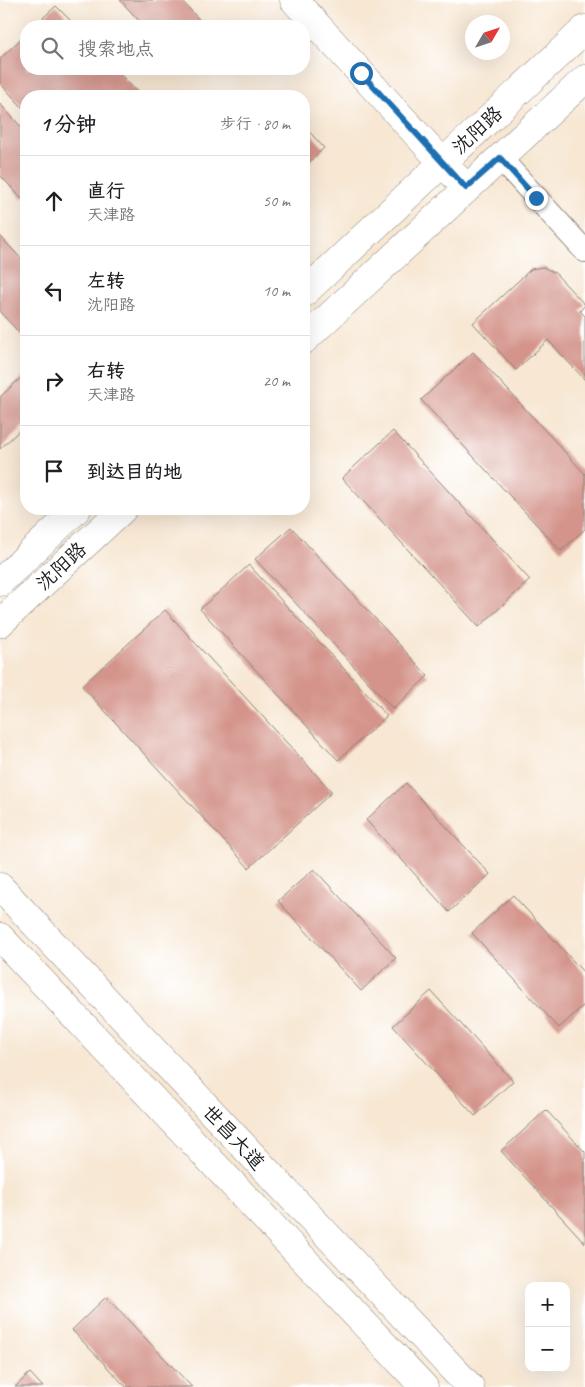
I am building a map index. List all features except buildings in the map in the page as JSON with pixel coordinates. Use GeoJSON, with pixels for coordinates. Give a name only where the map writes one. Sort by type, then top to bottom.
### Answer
{"type":"FeatureCollection","features":[{"type":"Feature","properties":{"kind":"main road"},"geometry":{"type":"LineString","coordinates":[[294,0],[466,188]]}},
{"type":"Feature","properties":{"kind":"main road","name":"沈阳路"},"geometry":{"type":"LineString","coordinates":[[310,287],[442,161],[585,30]]}},
{"type":"Feature","properties":{"kind":"main road","name":"沈阳路"},"geometry":{"type":"LineString","coordinates":[[310,334],[585,79]]}},
{"type":"Feature","properties":{"kind":"main road","name":"沈阳路"},"geometry":{"type":"LineString","coordinates":[[0,582],[71,515]]}},
{"type":"Feature","properties":{"kind":"main road","name":"沈阳路"},"geometry":{"type":"LineString","coordinates":[[0,623],[117,515]]}},
{"type":"Feature","properties":{"kind":"main road","name":"世昌大道"},"geometry":{"type":"LineString","coordinates":[[0,887],[470,1387]]}},
{"type":"Feature","properties":{"kind":"main road","name":"世昌大道"},"geometry":{"type":"LineString","coordinates":[[0,937],[424,1387]]}},
{"type":"Feature","properties":{"kind":"street"},"geometry":{"type":"LineString","coordinates":[[500,158],[585,252]]}},
{"type":"Feature","properties":{"kind":"route"},"geometry":{"type":"LineString","coordinates":[[361,73],[466,188],[500,158],[536,198]]}}]}
